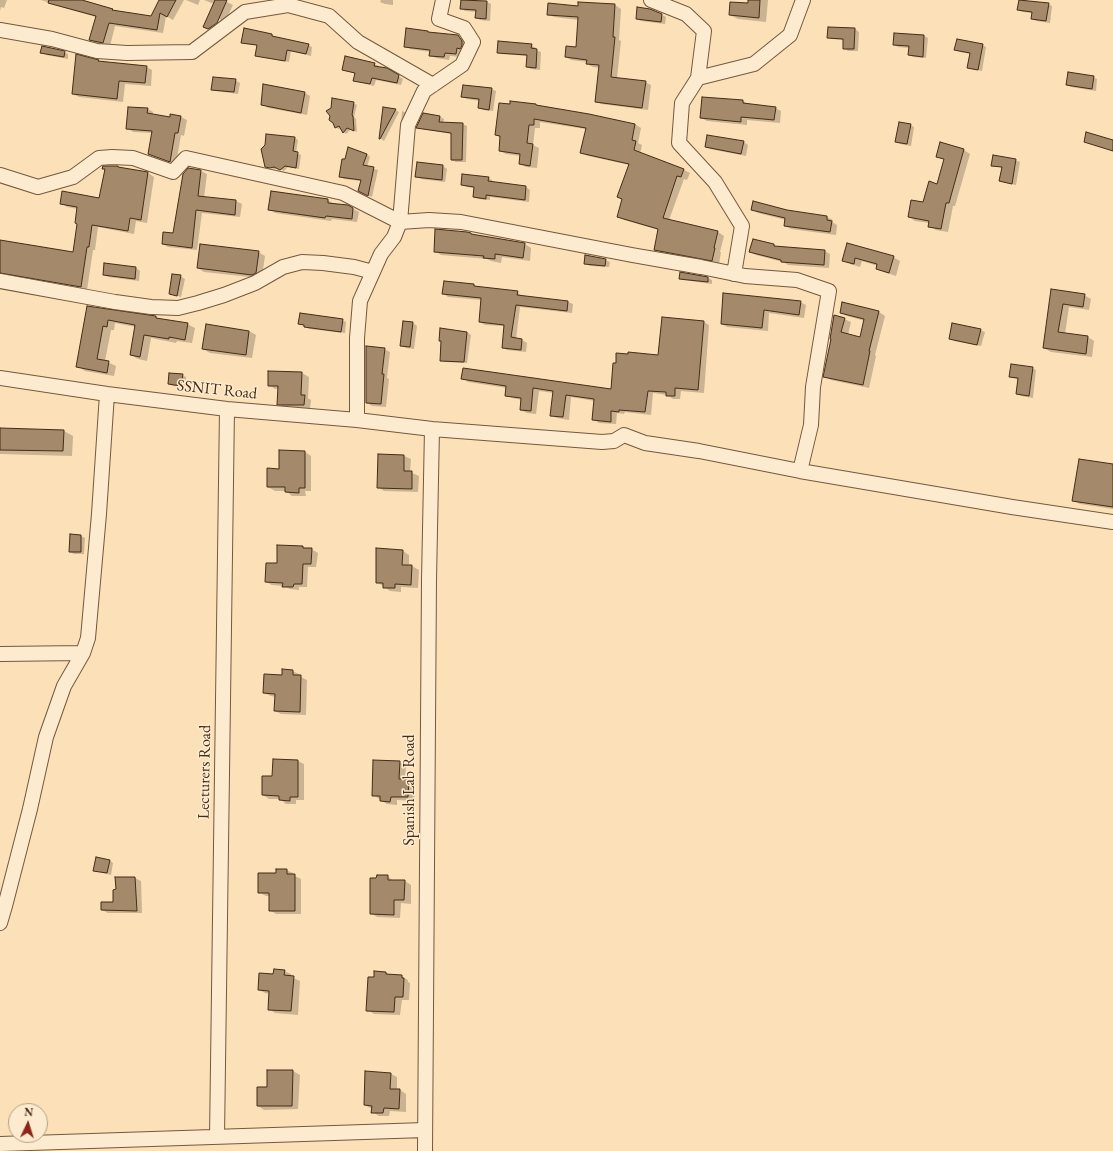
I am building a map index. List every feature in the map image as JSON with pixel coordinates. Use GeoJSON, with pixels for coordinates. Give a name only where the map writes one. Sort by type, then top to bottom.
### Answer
{"type":"FeatureCollection","features":[{"type":"Feature","properties":{"kind":"street"},"geometry":{"type":"LineString","coordinates":[[357,420],[357,338],[360,301],[381,254],[394,237],[400,222],[408,125],[424,91],[462,65],[473,42],[464,28],[439,19],[443,0]]}},
{"type":"Feature","properties":{"kind":"street"},"geometry":{"type":"LineString","coordinates":[[651,0],[686,14],[704,31],[698,78],[682,103],[679,143],[714,182],[742,226],[734,274]]}},
{"type":"Feature","properties":{"kind":"street"},"geometry":{"type":"LineString","coordinates":[[698,78],[754,64],[790,35],[803,0]]}},
{"type":"Feature","properties":{"kind":"street"},"geometry":{"type":"LineString","coordinates":[[0,30],[52,39],[97,51],[127,53],[192,52],[245,12],[288,5],[329,16],[358,42],[433,85]]}},
{"type":"Feature","properties":{"kind":"street"},"geometry":{"type":"LineString","coordinates":[[0,175],[38,187],[73,177],[99,158],[133,158],[173,172],[186,158],[343,193],[400,222],[429,220],[461,222],[745,276],[797,280],[829,292],[813,387],[810,425],[800,470],[1012,507],[1113,522]]}},
{"type":"Feature","properties":{"kind":"street"},"geometry":{"type":"LineString","coordinates":[[0,281],[115,302],[150,307],[178,308],[224,295],[255,283],[283,267],[302,262],[346,266],[373,272]]}},
{"type":"Feature","properties":{"kind":"street","name":"SSNIT Road"},"geometry":{"type":"LineString","coordinates":[[0,378],[107,394],[227,409],[357,420],[432,429],[595,442],[614,441],[624,435],[645,443],[698,451],[800,470]]}},
{"type":"Feature","properties":{"kind":"street"},"geometry":{"type":"LineString","coordinates":[[0,923],[30,808],[46,737],[64,686],[84,653],[88,638],[107,394]]}},
{"type":"Feature","properties":{"kind":"street","name":"Lecturers Road"},"geometry":{"type":"LineString","coordinates":[[217,1137],[227,409]]}},
{"type":"Feature","properties":{"kind":"street","name":"Spanish Lab Road"},"geometry":{"type":"LineString","coordinates":[[425,1151],[429,588],[432,429]]}},
{"type":"Feature","properties":{"kind":"street"},"geometry":{"type":"LineString","coordinates":[[0,654],[84,653]]}},
{"type":"Feature","properties":{"kind":"street"},"geometry":{"type":"LineString","coordinates":[[0,1144],[425,1130]]}},
{"type":"Feature","properties":{"kind":"building"},"geometry":{"type":"Polygon","coordinates":[[[49,0],[82,0],[113,9],[112,10],[151,16],[159,0],[176,0],[167,17],[160,13],[157,30],[109,23],[103,43],[89,40],[96,16],[48,3],[49,0]]]}},
{"type":"Feature","properties":{"kind":"building"},"geometry":{"type":"Polygon","coordinates":[[[215,0],[227,0],[217,23],[208,29],[203,27],[215,0]]]}},
{"type":"Feature","properties":{"kind":"building"},"geometry":{"type":"Polygon","coordinates":[[[461,0],[487,1],[486,19],[475,18],[476,10],[460,9],[461,0]]]}},
{"type":"Feature","properties":{"kind":"building"},"geometry":{"type":"Polygon","coordinates":[[[748,0],[760,0],[759,18],[729,15],[730,2],[748,3],[748,0]]]}},
{"type":"Feature","properties":{"kind":"building"},"geometry":{"type":"Polygon","coordinates":[[[1019,0],[1049,3],[1046,21],[1031,19],[1032,12],[1017,10],[1019,0]]]}},
{"type":"Feature","properties":{"kind":"building"},"geometry":{"type":"Polygon","coordinates":[[[578,2],[615,4],[613,37],[615,37],[611,77],[646,81],[642,108],[595,102],[599,65],[586,64],[587,60],[565,57],[566,46],[576,47],[578,17],[547,15],[548,3],[578,6],[578,2]]]}},
{"type":"Feature","properties":{"kind":"building"},"geometry":{"type":"Polygon","coordinates":[[[637,7],[650,9],[662,14],[661,22],[636,19],[637,7]]]}},
{"type":"Feature","properties":{"kind":"building"},"geometry":{"type":"Polygon","coordinates":[[[828,27],[855,28],[854,49],[843,49],[843,39],[827,38],[828,27]]]}},
{"type":"Feature","properties":{"kind":"building"},"geometry":{"type":"Polygon","coordinates":[[[244,28],[309,44],[306,54],[287,50],[285,61],[255,56],[257,45],[241,43],[244,28]]]}},
{"type":"Feature","properties":{"kind":"building"},"geometry":{"type":"Polygon","coordinates":[[[406,28],[458,35],[462,41],[462,46],[460,49],[457,48],[456,54],[445,53],[444,57],[429,56],[430,50],[404,47],[406,28]]]}},
{"type":"Feature","properties":{"kind":"building"},"geometry":{"type":"Polygon","coordinates":[[[894,33],[924,35],[923,57],[908,55],[909,46],[893,45],[894,33]]]}},
{"type":"Feature","properties":{"kind":"building"},"geometry":{"type":"Polygon","coordinates":[[[957,39],[983,44],[978,70],[967,68],[970,53],[954,50],[957,39]]]}},
{"type":"Feature","properties":{"kind":"building"},"geometry":{"type":"Polygon","coordinates":[[[498,41],[532,44],[531,48],[537,49],[536,68],[526,67],[527,55],[497,53],[498,41]]]}},
{"type":"Feature","properties":{"kind":"building"},"geometry":{"type":"Polygon","coordinates":[[[42,46],[65,51],[64,57],[40,53],[42,46]]]}},
{"type":"Feature","properties":{"kind":"building"},"geometry":{"type":"Polygon","coordinates":[[[76,54],[99,60],[98,61],[147,66],[145,83],[119,81],[117,99],[72,94],[76,54]]]}},
{"type":"Feature","properties":{"kind":"building"},"geometry":{"type":"Polygon","coordinates":[[[345,56],[375,63],[374,66],[387,68],[399,75],[397,83],[372,78],[370,84],[353,81],[355,73],[342,70],[345,56]]]}},
{"type":"Feature","properties":{"kind":"building"},"geometry":{"type":"Polygon","coordinates":[[[1068,72],[1094,76],[1092,89],[1066,85],[1068,72]]]}},
{"type":"Feature","properties":{"kind":"building"},"geometry":{"type":"Polygon","coordinates":[[[213,77],[236,79],[234,92],[211,90],[213,77]]]}},
{"type":"Feature","properties":{"kind":"building"},"geometry":{"type":"Polygon","coordinates":[[[263,84],[305,92],[301,113],[261,105],[263,84]]]}},
{"type":"Feature","properties":{"kind":"building"},"geometry":{"type":"Polygon","coordinates":[[[463,85],[492,88],[489,110],[478,108],[479,99],[461,97],[463,85]]]}},
{"type":"Feature","properties":{"kind":"building"},"geometry":{"type":"Polygon","coordinates":[[[702,97],[743,100],[743,103],[776,107],[774,120],[741,117],[741,122],[700,118],[702,97]]]}},
{"type":"Feature","properties":{"kind":"building"},"geometry":{"type":"Polygon","coordinates":[[[332,98],[354,102],[352,115],[354,131],[347,128],[343,133],[339,126],[335,128],[333,123],[329,120],[330,116],[326,111],[331,108],[332,98]]]}},
{"type":"Feature","properties":{"kind":"building"},"geometry":{"type":"Polygon","coordinates":[[[510,101],[536,104],[635,124],[632,140],[636,141],[634,150],[684,169],[681,177],[677,176],[663,218],[718,231],[712,261],[654,250],[658,229],[617,217],[622,199],[617,197],[629,164],[580,153],[586,128],[534,119],[534,125],[529,125],[527,143],[533,144],[530,166],[519,164],[520,154],[499,151],[500,136],[495,135],[499,103],[510,104],[510,101]]]}},
{"type":"Feature","properties":{"kind":"building"},"geometry":{"type":"Polygon","coordinates":[[[128,107],[148,108],[147,113],[170,117],[170,114],[181,116],[178,133],[175,133],[170,162],[148,154],[152,131],[126,129],[128,107]]]}},
{"type":"Feature","properties":{"kind":"building"},"geometry":{"type":"Polygon","coordinates":[[[383,107],[396,109],[379,139],[383,107]]]}},
{"type":"Feature","properties":{"kind":"building"},"geometry":{"type":"Polygon","coordinates":[[[423,113],[440,116],[439,122],[463,123],[462,160],[451,160],[451,133],[416,128],[423,113]]]}},
{"type":"Feature","properties":{"kind":"building"},"geometry":{"type":"Polygon","coordinates":[[[899,122],[911,124],[907,144],[895,142],[899,122]]]}},
{"type":"Feature","properties":{"kind":"building"},"geometry":{"type":"Polygon","coordinates":[[[1086,132],[1113,140],[1113,151],[1084,142],[1086,132]]]}},
{"type":"Feature","properties":{"kind":"building"},"geometry":{"type":"Polygon","coordinates":[[[266,134],[295,137],[293,151],[298,152],[296,168],[285,166],[280,170],[274,167],[265,167],[261,149],[265,145],[266,134]]]}},
{"type":"Feature","properties":{"kind":"building"},"geometry":{"type":"Polygon","coordinates":[[[707,135],[744,141],[741,154],[705,147],[707,135]]]}},
{"type":"Feature","properties":{"kind":"building"},"geometry":{"type":"Polygon","coordinates":[[[940,142],[964,149],[949,203],[946,203],[941,229],[928,227],[929,221],[908,217],[911,200],[923,202],[929,181],[937,184],[944,159],[936,157],[940,142]]]}},
{"type":"Feature","properties":{"kind":"building"},"geometry":{"type":"Polygon","coordinates":[[[348,147],[367,154],[363,165],[374,167],[368,196],[358,191],[361,180],[339,177],[342,159],[345,159],[348,147]]]}},
{"type":"Feature","properties":{"kind":"building"},"geometry":{"type":"Polygon","coordinates":[[[993,155],[1016,159],[1012,184],[999,181],[1002,167],[991,166],[993,155]]]}},
{"type":"Feature","properties":{"kind":"building"},"geometry":{"type":"Polygon","coordinates":[[[417,162],[443,165],[442,180],[415,177],[417,162]]]}},
{"type":"Feature","properties":{"kind":"building"},"geometry":{"type":"Polygon","coordinates":[[[103,166],[118,166],[148,172],[141,220],[130,218],[128,231],[92,225],[81,287],[0,273],[0,240],[73,252],[77,224],[75,223],[77,207],[60,204],[62,191],[99,198],[105,169],[102,169],[103,166]]]}},
{"type":"Feature","properties":{"kind":"building"},"geometry":{"type":"Polygon","coordinates":[[[188,168],[201,170],[198,196],[236,200],[235,215],[196,210],[192,248],[162,244],[163,232],[173,233],[183,174],[188,168]]]}},
{"type":"Feature","properties":{"kind":"building"},"geometry":{"type":"Polygon","coordinates":[[[462,174],[489,177],[488,181],[526,186],[525,200],[486,195],[486,199],[473,197],[474,187],[461,185],[462,174]]]}},
{"type":"Feature","properties":{"kind":"building"},"geometry":{"type":"Polygon","coordinates":[[[271,191],[328,199],[328,203],[348,205],[353,208],[352,219],[326,216],[325,218],[268,210],[271,191]]]}},
{"type":"Feature","properties":{"kind":"building"},"geometry":{"type":"Polygon","coordinates":[[[753,201],[787,210],[827,216],[827,220],[832,221],[830,232],[784,226],[785,218],[751,210],[753,201]]]}},
{"type":"Feature","properties":{"kind":"building"},"geometry":{"type":"Polygon","coordinates":[[[435,229],[467,232],[471,234],[525,243],[523,258],[495,254],[495,259],[483,258],[484,256],[434,252],[435,229]]]}},
{"type":"Feature","properties":{"kind":"building"},"geometry":{"type":"Polygon","coordinates":[[[753,239],[774,244],[774,246],[825,250],[824,265],[781,262],[781,260],[749,252],[753,239]]]}},
{"type":"Feature","properties":{"kind":"building"},"geometry":{"type":"Polygon","coordinates":[[[847,243],[894,256],[889,273],[876,269],[877,264],[855,258],[854,264],[842,261],[847,243]]]}},
{"type":"Feature","properties":{"kind":"building"},"geometry":{"type":"Polygon","coordinates":[[[200,244],[259,251],[256,273],[252,275],[197,268],[200,244]]]}},
{"type":"Feature","properties":{"kind":"building"},"geometry":{"type":"Polygon","coordinates":[[[585,255],[606,259],[605,266],[584,264],[585,255]]]}},
{"type":"Feature","properties":{"kind":"building"},"geometry":{"type":"Polygon","coordinates":[[[104,263],[136,267],[135,279],[103,275],[104,263]]]}},
{"type":"Feature","properties":{"kind":"building"},"geometry":{"type":"Polygon","coordinates":[[[680,272],[708,277],[708,282],[679,279],[680,272]]]}},
{"type":"Feature","properties":{"kind":"building"},"geometry":{"type":"Polygon","coordinates":[[[172,274],[181,275],[177,296],[169,294],[172,274]]]}},
{"type":"Feature","properties":{"kind":"building"},"geometry":{"type":"Polygon","coordinates":[[[444,281],[518,291],[517,295],[568,301],[567,311],[516,305],[511,337],[522,339],[521,350],[502,348],[504,325],[479,322],[481,298],[442,294],[444,281]]]}},
{"type":"Feature","properties":{"kind":"building"},"geometry":{"type":"Polygon","coordinates":[[[1051,289],[1085,294],[1083,307],[1063,304],[1058,332],[1088,336],[1086,354],[1043,348],[1051,289]]]}},
{"type":"Feature","properties":{"kind":"building"},"geometry":{"type":"Polygon","coordinates":[[[723,293],[801,301],[799,315],[764,310],[762,328],[721,324],[723,293]]]}},
{"type":"Feature","properties":{"kind":"building"},"geometry":{"type":"Polygon","coordinates":[[[842,302],[879,311],[869,351],[863,385],[823,377],[831,339],[834,315],[845,318],[841,332],[860,337],[864,319],[840,313],[842,302]]]}},
{"type":"Feature","properties":{"kind":"building"},"geometry":{"type":"Polygon","coordinates":[[[87,306],[156,316],[156,318],[188,323],[185,340],[144,335],[140,357],[130,355],[135,325],[108,320],[107,327],[103,326],[97,359],[109,361],[107,373],[76,367],[87,306]]]}},
{"type":"Feature","properties":{"kind":"building"},"geometry":{"type":"Polygon","coordinates":[[[300,313],[343,319],[341,332],[304,327],[304,325],[298,324],[300,313]]]}},
{"type":"Feature","properties":{"kind":"building"},"geometry":{"type":"Polygon","coordinates":[[[662,317],[704,321],[698,390],[675,388],[675,396],[666,396],[666,392],[648,391],[645,412],[619,410],[619,412],[611,411],[611,422],[592,420],[594,399],[566,395],[563,417],[550,416],[553,391],[533,388],[531,411],[520,410],[521,398],[505,396],[506,386],[461,379],[463,368],[611,389],[613,363],[616,363],[616,353],[628,354],[628,352],[658,355],[662,317]]]}},
{"type":"Feature","properties":{"kind":"building"},"geometry":{"type":"Polygon","coordinates":[[[403,321],[413,322],[410,347],[400,346],[403,321]]]}},
{"type":"Feature","properties":{"kind":"building"},"geometry":{"type":"Polygon","coordinates":[[[952,323],[981,329],[977,345],[949,339],[952,323]]]}},
{"type":"Feature","properties":{"kind":"building"},"geometry":{"type":"Polygon","coordinates":[[[206,324],[249,331],[246,355],[202,349],[206,324]]]}},
{"type":"Feature","properties":{"kind":"building"},"geometry":{"type":"Polygon","coordinates":[[[440,328],[467,332],[464,362],[440,361],[440,328]]]}},
{"type":"Feature","properties":{"kind":"building"},"geometry":{"type":"Polygon","coordinates":[[[366,346],[385,348],[381,404],[366,403],[366,346]]]}},
{"type":"Feature","properties":{"kind":"building"},"geometry":{"type":"Polygon","coordinates":[[[1011,364],[1033,367],[1029,396],[1016,394],[1018,378],[1009,377],[1011,364]]]}},
{"type":"Feature","properties":{"kind":"building"},"geometry":{"type":"Polygon","coordinates":[[[268,371],[302,372],[301,395],[305,395],[304,405],[277,405],[278,386],[268,386],[268,371]]]}},
{"type":"Feature","properties":{"kind":"building"},"geometry":{"type":"Polygon","coordinates":[[[169,373],[183,374],[181,386],[168,384],[169,373]]]}},
{"type":"Feature","properties":{"kind":"building"},"geometry":{"type":"Polygon","coordinates":[[[0,428],[64,430],[63,451],[0,450],[0,428]]]}},
{"type":"Feature","properties":{"kind":"building"},"geometry":{"type":"Polygon","coordinates":[[[279,450],[305,451],[305,488],[299,488],[299,493],[285,492],[285,487],[267,487],[267,468],[279,469],[279,450]]]}},
{"type":"Feature","properties":{"kind":"building"},"geometry":{"type":"Polygon","coordinates":[[[378,454],[404,455],[404,471],[412,471],[412,489],[377,488],[378,454]]]}},
{"type":"Feature","properties":{"kind":"building"},"geometry":{"type":"Polygon","coordinates":[[[1079,459],[1113,464],[1113,507],[1072,501],[1079,459]]]}},
{"type":"Feature","properties":{"kind":"building"},"geometry":{"type":"Polygon","coordinates":[[[70,534],[81,535],[81,552],[69,552],[70,534]]]}},
{"type":"Feature","properties":{"kind":"building"},"geometry":{"type":"Polygon","coordinates":[[[277,545],[303,546],[303,548],[312,548],[311,564],[303,564],[302,584],[294,584],[293,587],[282,587],[283,583],[265,582],[266,563],[277,563],[277,545]]]}},
{"type":"Feature","properties":{"kind":"building"},"geometry":{"type":"Polygon","coordinates":[[[376,548],[403,550],[402,565],[412,565],[411,585],[395,584],[395,588],[383,588],[383,583],[376,583],[376,548]]]}},
{"type":"Feature","properties":{"kind":"building"},"geometry":{"type":"Polygon","coordinates":[[[282,669],[293,670],[293,675],[301,675],[300,712],[274,711],[275,694],[263,693],[264,674],[282,675],[282,669]]]}},
{"type":"Feature","properties":{"kind":"building"},"geometry":{"type":"Polygon","coordinates":[[[273,759],[298,760],[298,797],[290,797],[290,801],[279,800],[279,796],[262,795],[262,776],[272,776],[273,759]]]}},
{"type":"Feature","properties":{"kind":"building"},"geometry":{"type":"Polygon","coordinates":[[[373,760],[400,761],[399,779],[409,779],[408,797],[391,797],[390,802],[380,801],[380,796],[372,796],[373,760]]]}},
{"type":"Feature","properties":{"kind":"building"},"geometry":{"type":"Polygon","coordinates":[[[96,857],[110,860],[107,873],[93,871],[96,857]]]}},
{"type":"Feature","properties":{"kind":"building"},"geometry":{"type":"Polygon","coordinates":[[[276,869],[287,869],[287,874],[295,874],[295,911],[269,911],[269,893],[258,893],[258,873],[276,873],[276,869]]]}},
{"type":"Feature","properties":{"kind":"building"},"geometry":{"type":"Polygon","coordinates":[[[377,875],[388,875],[388,880],[405,880],[404,900],[394,900],[394,915],[370,914],[370,878],[376,878],[377,875]]]}},
{"type":"Feature","properties":{"kind":"building"},"geometry":{"type":"Polygon","coordinates":[[[115,877],[135,877],[137,911],[101,910],[101,902],[113,902],[113,890],[116,889],[115,877]]]}},
{"type":"Feature","properties":{"kind":"building"},"geometry":{"type":"Polygon","coordinates":[[[274,969],[285,970],[284,975],[294,976],[291,1011],[268,1010],[269,991],[258,990],[259,973],[273,974],[274,969]]]}},
{"type":"Feature","properties":{"kind":"building"},"geometry":{"type":"Polygon","coordinates":[[[374,971],[386,972],[386,974],[402,975],[402,978],[404,978],[403,997],[395,997],[394,1012],[366,1011],[368,977],[374,977],[374,971]]]}},
{"type":"Feature","properties":{"kind":"building"},"geometry":{"type":"Polygon","coordinates":[[[267,1070],[293,1070],[292,1106],[257,1106],[257,1087],[267,1087],[267,1070]]]}},
{"type":"Feature","properties":{"kind":"building"},"geometry":{"type":"Polygon","coordinates":[[[365,1071],[391,1073],[390,1089],[400,1089],[399,1109],[384,1108],[383,1113],[371,1113],[372,1106],[364,1105],[365,1071]]]}}]}
